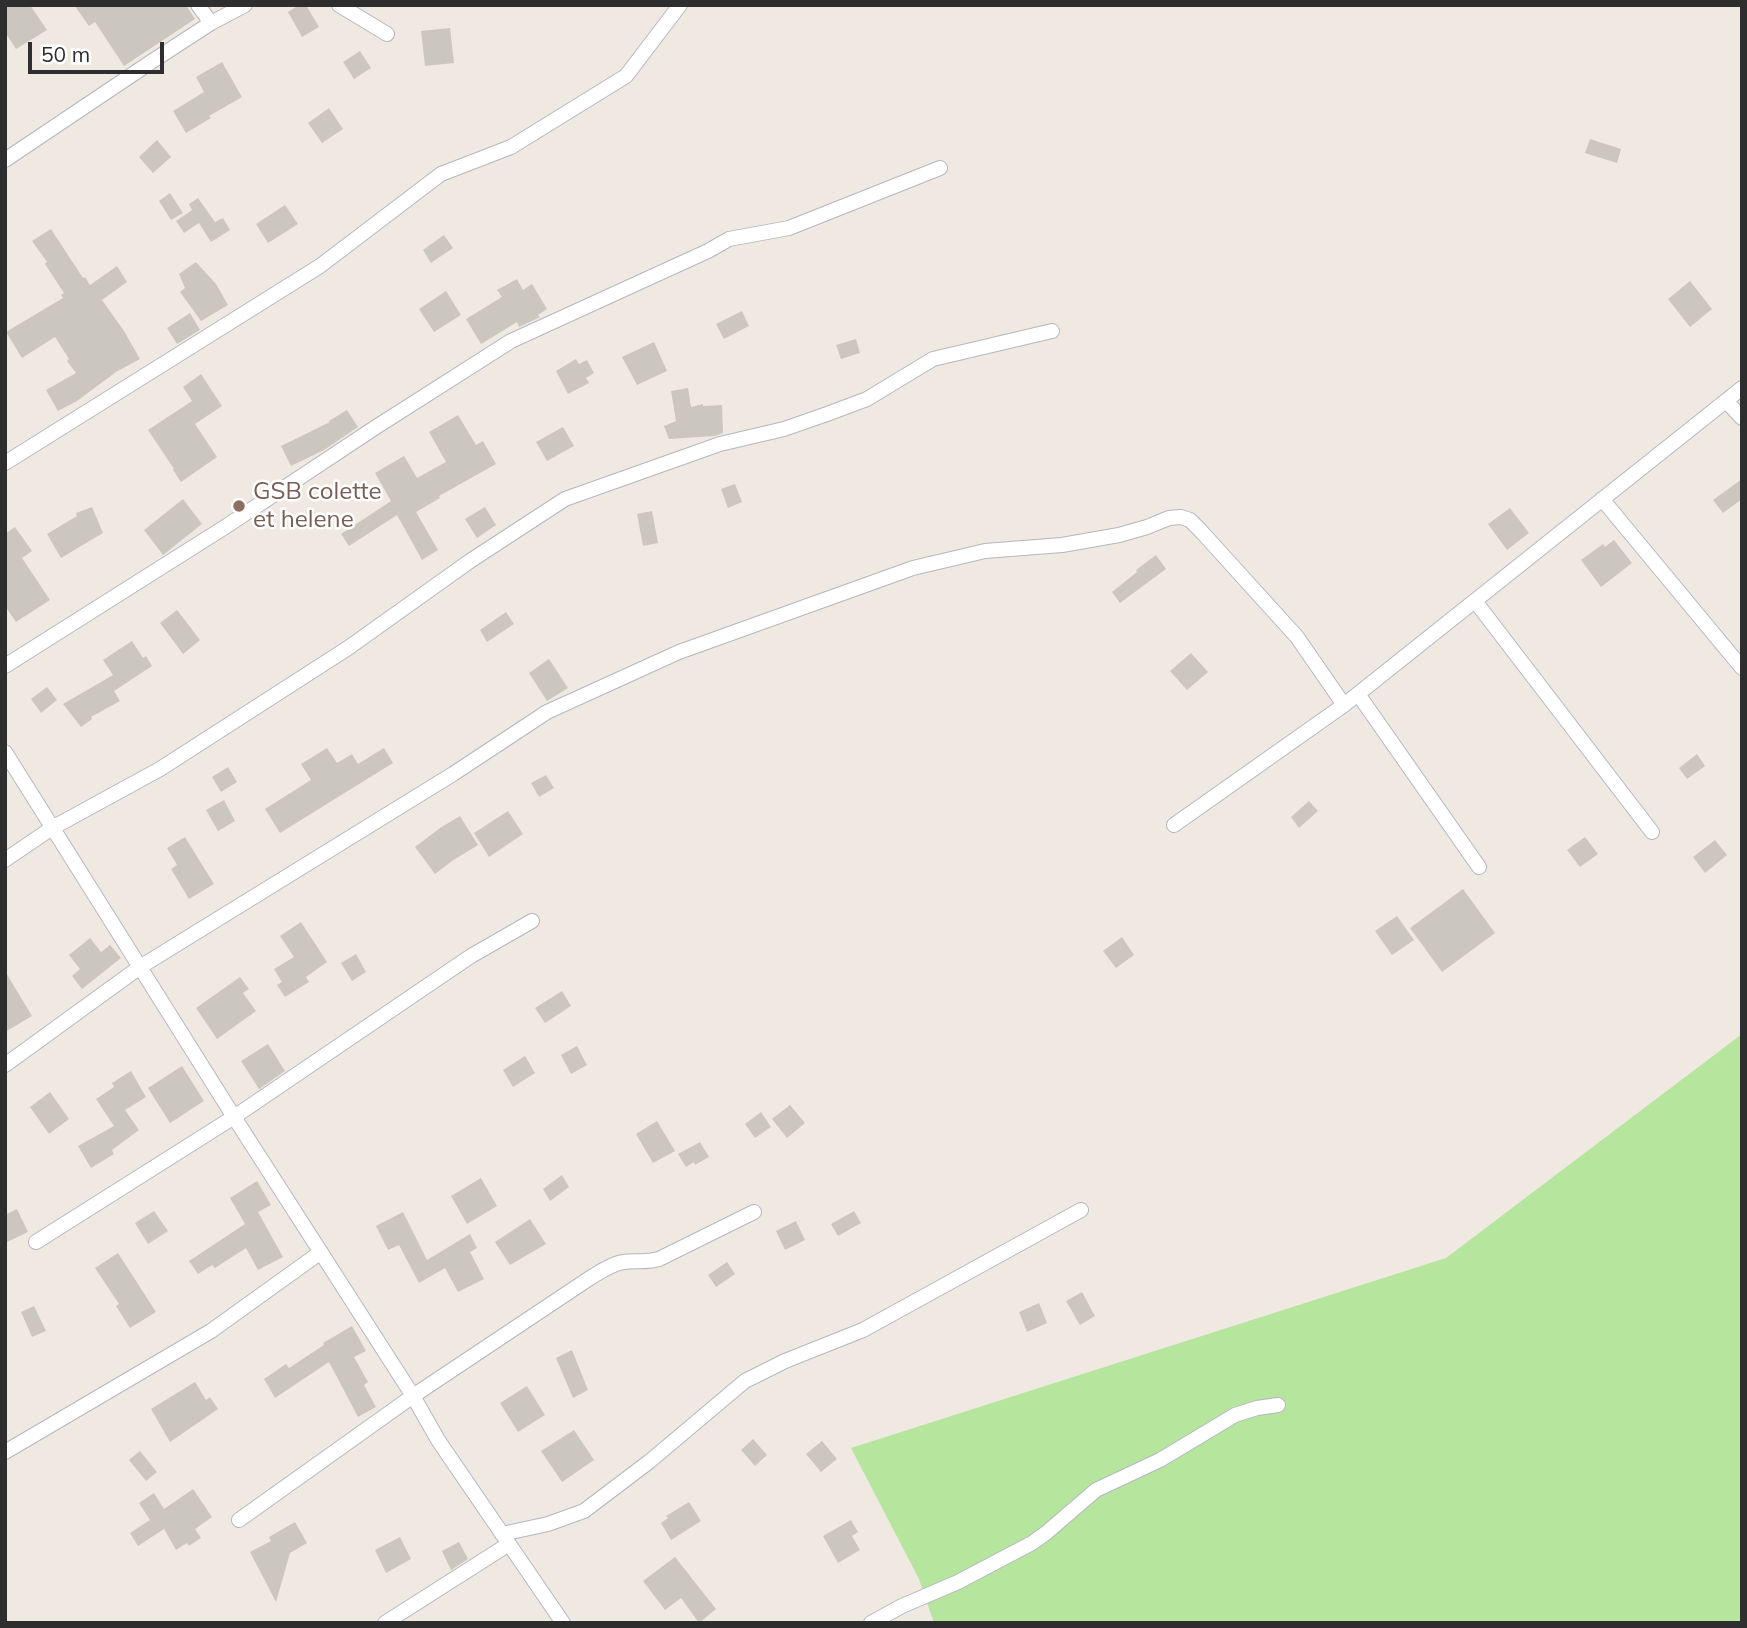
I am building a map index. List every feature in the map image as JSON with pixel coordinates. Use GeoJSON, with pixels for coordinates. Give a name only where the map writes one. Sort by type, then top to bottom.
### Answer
{"type":"FeatureCollection","features":[{"type":"Feature","properties":{"kind":"street"},"geometry":{"type":"LineString","coordinates":[[198,5],[211,23]]}},
{"type":"Feature","properties":{"kind":"street"},"geometry":{"type":"LineString","coordinates":[[5,160],[211,23],[245,5]]}},
{"type":"Feature","properties":{"kind":"street"},"geometry":{"type":"LineString","coordinates":[[339,5],[387,34]]}},
{"type":"Feature","properties":{"kind":"street"},"geometry":{"type":"LineString","coordinates":[[5,463],[320,265],[441,174],[511,147],[626,76],[680,5]]}},
{"type":"Feature","properties":{"kind":"street"},"geometry":{"type":"LineString","coordinates":[[5,666],[511,341],[696,257],[729,239],[789,228],[940,169]]}},
{"type":"Feature","properties":{"kind":"street"},"geometry":{"type":"LineString","coordinates":[[5,860],[52,828],[160,769],[348,648],[470,561],[565,499],[720,444],[784,429],[847,407],[867,399],[933,359],[1052,331]]}},
{"type":"Feature","properties":{"kind":"street"},"geometry":{"type":"LineString","coordinates":[[1174,825],[1345,705],[1742,388]]}},
{"type":"Feature","properties":{"kind":"street"},"geometry":{"type":"LineString","coordinates":[[1727,401],[1742,418]]}},
{"type":"Feature","properties":{"kind":"street"},"geometry":{"type":"LineString","coordinates":[[1602,499],[1742,668]]}},
{"type":"Feature","properties":{"kind":"street"},"geometry":{"type":"LineString","coordinates":[[5,1065],[140,967],[453,774],[547,712],[679,652],[913,568],[985,551],[1062,545],[1107,537],[1147,527],[1169,518],[1181,517],[1190,520],[1297,637],[1345,705]]}},
{"type":"Feature","properties":{"kind":"street"},"geometry":{"type":"LineString","coordinates":[[1475,601],[1652,832]]}},
{"type":"Feature","properties":{"kind":"street"},"geometry":{"type":"LineString","coordinates":[[1358,694],[1479,867]]}},
{"type":"Feature","properties":{"kind":"street"},"geometry":{"type":"LineString","coordinates":[[5,752],[413,1396],[438,1440],[563,1623]]}},
{"type":"Feature","properties":{"kind":"street"},"geometry":{"type":"LineString","coordinates":[[36,1242],[234,1117],[471,956],[532,920]]}},
{"type":"Feature","properties":{"kind":"street"},"geometry":{"type":"LineString","coordinates":[[385,1623],[506,1539],[584,1511],[650,1461],[745,1381],[785,1361],[863,1329],[1081,1210]]}},
{"type":"Feature","properties":{"kind":"street"},"geometry":{"type":"LineString","coordinates":[[239,1520],[413,1396],[609,1266],[622,1262],[659,1259],[754,1212]]}},
{"type":"Feature","properties":{"kind":"street"},"geometry":{"type":"LineString","coordinates":[[5,1452],[211,1331],[321,1252]]}},
{"type":"Feature","properties":{"kind":"street"},"geometry":{"type":"LineString","coordinates":[[871,1623],[1032,1543],[1096,1490],[1168,1456],[1235,1415],[1278,1405]]}},
{"type":"Feature","properties":{"kind":"green space"},"geometry":{"type":"Polygon","coordinates":[[[1742,1034],[1742,1623],[934,1623],[919,1579],[851,1448],[1446,1258],[1742,1034]]]}},
{"type":"Feature","properties":{"kind":"building"},"geometry":{"type":"Polygon","coordinates":[[[5,5],[30,5],[47,30],[16,49],[5,32],[5,5]]]}},
{"type":"Feature","properties":{"kind":"building"},"geometry":{"type":"Polygon","coordinates":[[[74,5],[186,5],[195,19],[124,66],[95,22],[89,26],[74,5]]]}},
{"type":"Feature","properties":{"kind":"building"},"geometry":{"type":"Polygon","coordinates":[[[299,5],[306,5],[319,27],[302,37],[288,12],[299,5]]]}},
{"type":"Feature","properties":{"kind":"building"},"geometry":{"type":"Polygon","coordinates":[[[450,28],[454,63],[425,66],[421,31],[450,28]]]}},
{"type":"Feature","properties":{"kind":"building"},"geometry":{"type":"Polygon","coordinates":[[[360,51],[371,68],[354,79],[343,62],[360,51]]]}},
{"type":"Feature","properties":{"kind":"building"},"geometry":{"type":"Polygon","coordinates":[[[222,62],[242,97],[186,133],[173,111],[204,92],[196,77],[222,62]]]}},
{"type":"Feature","properties":{"kind":"building"},"geometry":{"type":"Polygon","coordinates":[[[329,108],[343,129],[322,143],[308,123],[329,108]]]}},
{"type":"Feature","properties":{"kind":"building"},"geometry":{"type":"Polygon","coordinates":[[[1590,139],[1621,149],[1617,163],[1585,153],[1590,139]]]}},
{"type":"Feature","properties":{"kind":"building"},"geometry":{"type":"Polygon","coordinates":[[[157,140],[171,157],[153,173],[139,157],[157,140]]]}},
{"type":"Feature","properties":{"kind":"building"},"geometry":{"type":"Polygon","coordinates":[[[170,193],[183,213],[171,220],[159,201],[170,193]]]}},
{"type":"Feature","properties":{"kind":"building"},"geometry":{"type":"Polygon","coordinates":[[[198,198],[215,222],[223,218],[230,230],[211,242],[199,223],[184,233],[176,221],[192,210],[189,204],[198,198]]]}},
{"type":"Feature","properties":{"kind":"building"},"geometry":{"type":"Polygon","coordinates":[[[285,205],[298,224],[268,243],[256,224],[285,205]]]}},
{"type":"Feature","properties":{"kind":"building"},"geometry":{"type":"Polygon","coordinates":[[[51,229],[90,285],[117,266],[127,282],[102,300],[140,359],[58,411],[46,390],[76,373],[55,337],[22,358],[6,332],[63,298],[61,295],[64,293],[32,241],[51,229]]]}},
{"type":"Feature","properties":{"kind":"building"},"geometry":{"type":"Polygon","coordinates":[[[444,235],[453,248],[431,263],[423,250],[444,235]]]}},
{"type":"Feature","properties":{"kind":"building"},"geometry":{"type":"Polygon","coordinates":[[[196,262],[216,284],[228,305],[201,321],[180,292],[185,288],[179,274],[196,262]]]}},
{"type":"Feature","properties":{"kind":"building"},"geometry":{"type":"Polygon","coordinates":[[[517,279],[523,290],[532,284],[547,309],[538,315],[540,317],[519,327],[517,322],[481,344],[466,319],[502,297],[497,290],[517,279]]]}},
{"type":"Feature","properties":{"kind":"building"},"geometry":{"type":"Polygon","coordinates":[[[1690,281],[1712,309],[1690,327],[1668,299],[1690,281]]]}},
{"type":"Feature","properties":{"kind":"building"},"geometry":{"type":"Polygon","coordinates":[[[446,291],[461,315],[434,332],[419,309],[446,291]]]}},
{"type":"Feature","properties":{"kind":"building"},"geometry":{"type":"Polygon","coordinates":[[[742,311],[749,326],[724,339],[716,324],[742,311]]]}},
{"type":"Feature","properties":{"kind":"building"},"geometry":{"type":"Polygon","coordinates":[[[190,313],[200,330],[177,344],[167,328],[190,313]]]}},
{"type":"Feature","properties":{"kind":"building"},"geometry":{"type":"Polygon","coordinates":[[[856,339],[860,353],[841,359],[836,345],[856,339]]]}},
{"type":"Feature","properties":{"kind":"building"},"geometry":{"type":"Polygon","coordinates":[[[654,342],[667,371],[637,385],[622,357],[654,342]]]}},
{"type":"Feature","properties":{"kind":"building"},"geometry":{"type":"Polygon","coordinates":[[[576,359],[579,364],[587,360],[594,373],[586,378],[589,383],[568,394],[556,371],[576,359]]]}},
{"type":"Feature","properties":{"kind":"building"},"geometry":{"type":"Polygon","coordinates":[[[201,374],[222,406],[195,424],[217,457],[181,482],[148,430],[192,401],[183,387],[201,374]]]}},
{"type":"Feature","properties":{"kind":"building"},"geometry":{"type":"Polygon","coordinates":[[[688,388],[691,407],[703,404],[722,405],[723,433],[669,439],[664,426],[676,421],[671,391],[688,388]]]}},
{"type":"Feature","properties":{"kind":"building"},"geometry":{"type":"Polygon","coordinates":[[[347,410],[358,427],[324,450],[291,466],[281,446],[330,422],[347,410]]]}},
{"type":"Feature","properties":{"kind":"building"},"geometry":{"type":"Polygon","coordinates":[[[458,415],[476,445],[483,441],[496,464],[416,512],[438,550],[422,560],[397,515],[349,546],[341,534],[391,501],[375,473],[404,456],[417,478],[446,462],[429,432],[458,415]]]}},
{"type":"Feature","properties":{"kind":"building"},"geometry":{"type":"Polygon","coordinates":[[[563,427],[574,446],[547,461],[536,442],[563,427]]]}},
{"type":"Feature","properties":{"kind":"building"},"geometry":{"type":"Polygon","coordinates":[[[1742,479],[1742,499],[1723,513],[1713,500],[1742,479]]]}},
{"type":"Feature","properties":{"kind":"building"},"geometry":{"type":"Polygon","coordinates":[[[735,484],[742,502],[728,508],[721,489],[735,484]]]}},
{"type":"Feature","properties":{"kind":"building"},"geometry":{"type":"Polygon","coordinates":[[[183,499],[202,524],[163,555],[144,530],[183,499]]]}},
{"type":"Feature","properties":{"kind":"building"},"geometry":{"type":"Polygon","coordinates":[[[92,507],[103,533],[61,558],[47,534],[77,516],[76,513],[92,507]]]}},
{"type":"Feature","properties":{"kind":"building"},"geometry":{"type":"Polygon","coordinates":[[[485,507],[496,525],[477,538],[465,519],[485,507]]]}},
{"type":"Feature","properties":{"kind":"building"},"geometry":{"type":"Polygon","coordinates":[[[1510,508],[1529,533],[1507,550],[1488,524],[1510,508]]]}},
{"type":"Feature","properties":{"kind":"building"},"geometry":{"type":"Polygon","coordinates":[[[652,511],[658,543],[643,546],[637,514],[652,511]]]}},
{"type":"Feature","properties":{"kind":"building"},"geometry":{"type":"Polygon","coordinates":[[[15,527],[32,551],[22,558],[50,600],[16,622],[5,606],[5,534],[15,527]]]}},
{"type":"Feature","properties":{"kind":"building"},"geometry":{"type":"Polygon","coordinates":[[[1614,540],[1632,563],[1601,587],[1581,560],[1603,544],[1605,547],[1614,540]]]}},
{"type":"Feature","properties":{"kind":"building"},"geometry":{"type":"Polygon","coordinates":[[[1156,555],[1166,569],[1120,603],[1112,592],[1156,555]]]}},
{"type":"Feature","properties":{"kind":"building"},"geometry":{"type":"Polygon","coordinates":[[[177,610],[200,640],[183,654],[160,623],[177,610]]]}},
{"type":"Feature","properties":{"kind":"building"},"geometry":{"type":"Polygon","coordinates":[[[506,612],[514,624],[487,642],[480,630],[506,612]]]}},
{"type":"Feature","properties":{"kind":"building"},"geometry":{"type":"Polygon","coordinates":[[[132,641],[152,666],[114,691],[120,701],[91,717],[92,719],[81,727],[63,704],[113,675],[103,660],[132,641]]]}},
{"type":"Feature","properties":{"kind":"building"},"geometry":{"type":"Polygon","coordinates":[[[1191,653],[1208,672],[1187,690],[1170,671],[1191,653]]]}},
{"type":"Feature","properties":{"kind":"building"},"geometry":{"type":"Polygon","coordinates":[[[549,659],[568,688],[547,701],[529,673],[549,659]]]}},
{"type":"Feature","properties":{"kind":"building"},"geometry":{"type":"Polygon","coordinates":[[[47,687],[57,700],[41,713],[31,699],[47,687]]]}},
{"type":"Feature","properties":{"kind":"building"},"geometry":{"type":"Polygon","coordinates":[[[327,748],[337,763],[352,754],[358,764],[384,748],[393,763],[280,833],[265,809],[311,780],[301,764],[327,748]]]}},
{"type":"Feature","properties":{"kind":"building"},"geometry":{"type":"Polygon","coordinates":[[[1697,754],[1705,766],[1687,779],[1679,768],[1697,754]]]}},
{"type":"Feature","properties":{"kind":"building"},"geometry":{"type":"Polygon","coordinates":[[[228,767],[237,782],[221,792],[212,777],[228,767]]]}},
{"type":"Feature","properties":{"kind":"building"},"geometry":{"type":"Polygon","coordinates":[[[546,775],[554,788],[539,797],[531,783],[546,775]]]}},
{"type":"Feature","properties":{"kind":"building"},"geometry":{"type":"Polygon","coordinates":[[[224,800],[235,821],[218,831],[206,810],[224,800]]]}},
{"type":"Feature","properties":{"kind":"building"},"geometry":{"type":"Polygon","coordinates":[[[1309,801],[1318,811],[1299,828],[1291,817],[1309,801]]]}},
{"type":"Feature","properties":{"kind":"building"},"geometry":{"type":"Polygon","coordinates":[[[508,811],[523,834],[489,857],[474,833],[508,811]]]}},
{"type":"Feature","properties":{"kind":"building"},"geometry":{"type":"Polygon","coordinates":[[[460,816],[478,845],[435,874],[415,847],[460,816]]]}},
{"type":"Feature","properties":{"kind":"building"},"geometry":{"type":"Polygon","coordinates":[[[185,837],[214,884],[189,899],[171,869],[177,865],[167,848],[185,837]]]}},
{"type":"Feature","properties":{"kind":"building"},"geometry":{"type":"Polygon","coordinates":[[[1585,837],[1598,854],[1580,867],[1567,850],[1585,837]]]}},
{"type":"Feature","properties":{"kind":"building"},"geometry":{"type":"Polygon","coordinates":[[[1715,840],[1727,855],[1705,873],[1693,857],[1715,840]]]}},
{"type":"Feature","properties":{"kind":"building"},"geometry":{"type":"Polygon","coordinates":[[[1463,889],[1495,933],[1442,972],[1410,928],[1463,889]]]}},
{"type":"Feature","properties":{"kind":"building"},"geometry":{"type":"Polygon","coordinates":[[[1397,916],[1414,940],[1392,955],[1375,931],[1397,916]]]}},
{"type":"Feature","properties":{"kind":"building"},"geometry":{"type":"Polygon","coordinates":[[[301,922],[327,962],[306,977],[309,982],[285,997],[277,985],[282,982],[274,969],[294,957],[280,936],[301,922]]]}},
{"type":"Feature","properties":{"kind":"building"},"geometry":{"type":"Polygon","coordinates":[[[1122,937],[1134,955],[1116,968],[1103,951],[1122,937]]]}},
{"type":"Feature","properties":{"kind":"building"},"geometry":{"type":"Polygon","coordinates":[[[90,938],[101,952],[110,945],[121,958],[82,989],[72,976],[80,969],[69,955],[90,938]]]}},
{"type":"Feature","properties":{"kind":"building"},"geometry":{"type":"Polygon","coordinates":[[[356,954],[366,972],[352,981],[341,963],[356,954]]]}},
{"type":"Feature","properties":{"kind":"building"},"geometry":{"type":"Polygon","coordinates":[[[5,971],[32,1016],[5,1032],[5,971]]]}},
{"type":"Feature","properties":{"kind":"building"},"geometry":{"type":"Polygon","coordinates":[[[240,977],[249,989],[243,993],[256,1011],[217,1039],[196,1008],[240,977]]]}},
{"type":"Feature","properties":{"kind":"building"},"geometry":{"type":"Polygon","coordinates":[[[562,991],[571,1006],[545,1023],[535,1008],[562,991]]]}},
{"type":"Feature","properties":{"kind":"building"},"geometry":{"type":"Polygon","coordinates":[[[268,1044],[285,1071],[259,1089],[241,1061],[268,1044]]]}},
{"type":"Feature","properties":{"kind":"building"},"geometry":{"type":"Polygon","coordinates":[[[577,1046],[587,1065],[571,1074],[561,1055],[577,1046]]]}},
{"type":"Feature","properties":{"kind":"building"},"geometry":{"type":"Polygon","coordinates":[[[525,1056],[535,1073],[513,1087],[503,1070],[525,1056]]]}},
{"type":"Feature","properties":{"kind":"building"},"geometry":{"type":"Polygon","coordinates":[[[182,1066],[204,1101],[170,1123],[148,1088],[182,1066]]]}},
{"type":"Feature","properties":{"kind":"building"},"geometry":{"type":"Polygon","coordinates":[[[131,1071],[146,1097],[125,1110],[139,1130],[112,1150],[114,1154],[91,1168],[78,1146],[114,1126],[96,1099],[114,1087],[112,1083],[131,1071]]]}},
{"type":"Feature","properties":{"kind":"building"},"geometry":{"type":"Polygon","coordinates":[[[50,1092],[69,1119],[49,1134],[30,1107],[50,1092]]]}},
{"type":"Feature","properties":{"kind":"building"},"geometry":{"type":"Polygon","coordinates":[[[790,1105],[805,1123],[787,1138],[772,1119],[790,1105]]]}},
{"type":"Feature","properties":{"kind":"building"},"geometry":{"type":"Polygon","coordinates":[[[761,1112],[771,1127],[755,1138],[745,1124],[761,1112]]]}},
{"type":"Feature","properties":{"kind":"building"},"geometry":{"type":"Polygon","coordinates":[[[657,1121],[675,1151],[653,1163],[636,1134],[657,1121]]]}},
{"type":"Feature","properties":{"kind":"building"},"geometry":{"type":"Polygon","coordinates":[[[700,1142],[709,1157],[686,1167],[678,1154],[700,1142]]]}},
{"type":"Feature","properties":{"kind":"building"},"geometry":{"type":"Polygon","coordinates":[[[562,1175],[569,1187],[550,1201],[543,1189],[562,1175]]]}},
{"type":"Feature","properties":{"kind":"building"},"geometry":{"type":"Polygon","coordinates":[[[481,1178],[497,1206],[467,1224],[451,1196],[481,1178]]]}},
{"type":"Feature","properties":{"kind":"building"},"geometry":{"type":"Polygon","coordinates":[[[257,1181],[271,1205],[258,1212],[283,1257],[258,1270],[246,1248],[215,1268],[212,1265],[198,1274],[189,1261],[245,1224],[230,1198],[257,1181]]]}},
{"type":"Feature","properties":{"kind":"building"},"geometry":{"type":"Polygon","coordinates":[[[17,1209],[28,1232],[5,1243],[5,1215],[17,1209]]]}},
{"type":"Feature","properties":{"kind":"building"},"geometry":{"type":"Polygon","coordinates":[[[154,1211],[168,1231],[148,1244],[135,1223],[154,1211]]]}},
{"type":"Feature","properties":{"kind":"building"},"geometry":{"type":"Polygon","coordinates":[[[854,1211],[861,1223],[838,1236],[831,1224],[854,1211]]]}},
{"type":"Feature","properties":{"kind":"building"},"geometry":{"type":"Polygon","coordinates":[[[403,1212],[427,1260],[470,1234],[477,1248],[470,1252],[484,1279],[458,1292],[445,1268],[419,1283],[399,1245],[388,1250],[376,1226],[403,1212]]]}},
{"type":"Feature","properties":{"kind":"building"},"geometry":{"type":"Polygon","coordinates":[[[530,1219],[546,1244],[510,1265],[495,1242],[530,1219]]]}},
{"type":"Feature","properties":{"kind":"building"},"geometry":{"type":"Polygon","coordinates":[[[796,1221],[805,1240],[785,1250],[776,1231],[796,1221]]]}},
{"type":"Feature","properties":{"kind":"building"},"geometry":{"type":"Polygon","coordinates":[[[118,1253],[156,1312],[130,1328],[116,1306],[119,1304],[95,1268],[118,1253]]]}},
{"type":"Feature","properties":{"kind":"building"},"geometry":{"type":"Polygon","coordinates":[[[727,1262],[735,1274],[716,1287],[708,1275],[727,1262]]]}},
{"type":"Feature","properties":{"kind":"building"},"geometry":{"type":"Polygon","coordinates":[[[1082,1292],[1095,1316],[1080,1325],[1066,1301],[1082,1292]]]}},
{"type":"Feature","properties":{"kind":"building"},"geometry":{"type":"Polygon","coordinates":[[[1039,1303],[1047,1323],[1027,1332],[1019,1312],[1039,1303]]]}},
{"type":"Feature","properties":{"kind":"building"},"geometry":{"type":"Polygon","coordinates":[[[34,1306],[46,1331],[32,1337],[21,1312],[34,1306]]]}},
{"type":"Feature","properties":{"kind":"building"},"geometry":{"type":"Polygon","coordinates":[[[352,1326],[366,1351],[354,1357],[368,1382],[364,1385],[376,1407],[358,1417],[329,1362],[275,1398],[264,1379],[286,1364],[289,1368],[352,1326]]]}},
{"type":"Feature","properties":{"kind":"building"},"geometry":{"type":"Polygon","coordinates":[[[572,1350],[588,1390],[573,1398],[556,1358],[572,1350]]]}},
{"type":"Feature","properties":{"kind":"building"},"geometry":{"type":"Polygon","coordinates":[[[195,1382],[206,1400],[210,1397],[218,1409],[170,1442],[151,1409],[195,1382]]]}},
{"type":"Feature","properties":{"kind":"building"},"geometry":{"type":"Polygon","coordinates":[[[527,1386],[545,1415],[518,1432],[500,1403],[527,1386]]]}},
{"type":"Feature","properties":{"kind":"building"},"geometry":{"type":"Polygon","coordinates":[[[574,1430],[594,1460],[562,1482],[541,1451],[574,1430]]]}},
{"type":"Feature","properties":{"kind":"building"},"geometry":{"type":"Polygon","coordinates":[[[753,1439],[767,1455],[755,1466],[741,1450],[753,1439]]]}},
{"type":"Feature","properties":{"kind":"building"},"geometry":{"type":"Polygon","coordinates":[[[822,1441],[837,1459],[821,1472],[806,1454],[822,1441]]]}},
{"type":"Feature","properties":{"kind":"building"},"geometry":{"type":"Polygon","coordinates":[[[140,1451],[157,1472],[146,1481],[129,1460],[140,1451]]]}},
{"type":"Feature","properties":{"kind":"building"},"geometry":{"type":"Polygon","coordinates":[[[193,1489],[212,1517],[195,1529],[201,1538],[176,1550],[164,1529],[138,1546],[130,1533],[150,1520],[139,1503],[154,1493],[164,1509],[193,1489]]]}},
{"type":"Feature","properties":{"kind":"building"},"geometry":{"type":"Polygon","coordinates":[[[689,1502],[701,1521],[671,1540],[661,1523],[668,1518],[666,1516],[689,1502]]]}},
{"type":"Feature","properties":{"kind":"building"},"geometry":{"type":"Polygon","coordinates":[[[851,1520],[858,1532],[852,1536],[860,1550],[838,1563],[823,1536],[851,1520]]]}},
{"type":"Feature","properties":{"kind":"building"},"geometry":{"type":"Polygon","coordinates":[[[295,1522],[307,1543],[290,1553],[276,1602],[250,1552],[271,1541],[269,1537],[295,1522]]]}},
{"type":"Feature","properties":{"kind":"building"},"geometry":{"type":"Polygon","coordinates":[[[400,1537],[411,1559],[386,1573],[375,1550],[400,1537]]]}},
{"type":"Feature","properties":{"kind":"building"},"geometry":{"type":"Polygon","coordinates":[[[459,1542],[468,1559],[451,1570],[442,1551],[459,1542]]]}},
{"type":"Feature","properties":{"kind":"building"},"geometry":{"type":"Polygon","coordinates":[[[675,1557],[716,1609],[699,1623],[681,1598],[665,1610],[643,1581],[675,1557]]]}},
{"type":"Feature","properties":{"kind":"place","name":"GSB colette et helene"},"geometry":{"type":"Point","coordinates":[239,506]}}]}
